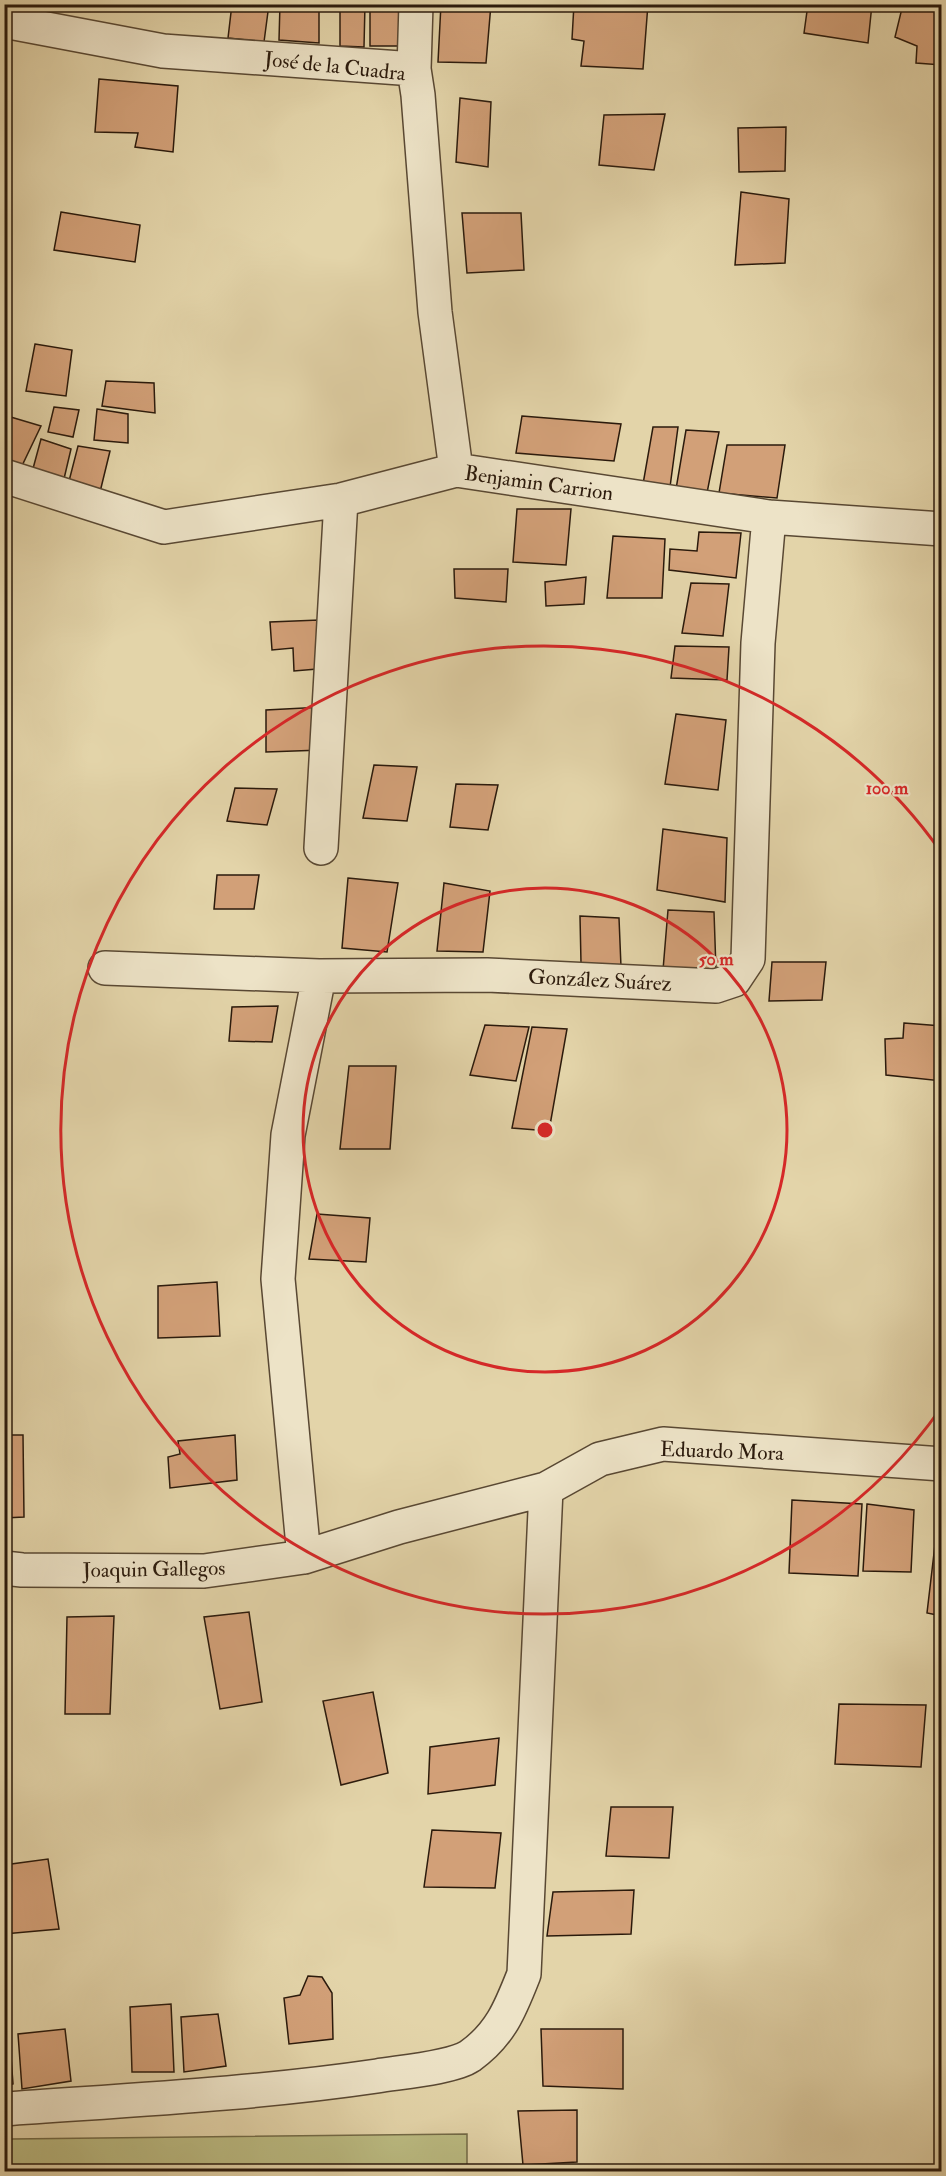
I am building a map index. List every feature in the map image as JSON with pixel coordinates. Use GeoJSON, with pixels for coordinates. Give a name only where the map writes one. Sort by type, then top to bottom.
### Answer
{"type":"FeatureCollection","features":[{"type":"Feature","properties":{"kind":"street"},"geometry":{"type":"LineString","coordinates":[[414,69],[416,4]]}},
{"type":"Feature","properties":{"kind":"street","name":"José de la Cuadra"},"geometry":{"type":"LineString","coordinates":[[4,21],[163,51],[414,69],[418,94],[435,312],[456,470]]}},
{"type":"Feature","properties":{"kind":"street","name":"Benjamin Carrion"},"geometry":{"type":"LineString","coordinates":[[4,476],[164,527],[341,500],[456,470],[769,517],[942,529]]}},
{"type":"Feature","properties":{"kind":"street"},"geometry":{"type":"LineString","coordinates":[[321,848],[341,500]]}},
{"type":"Feature","properties":{"kind":"street","name":"González Suárez"},"geometry":{"type":"LineString","coordinates":[[105,968],[319,976],[488,975],[716,986],[734,980],[748,959],[758,643],[769,517]]}},
{"type":"Feature","properties":{"kind":"street"},"geometry":{"type":"LineString","coordinates":[[303,1557],[278,1279],[288,1135],[319,976]]}},
{"type":"Feature","properties":{"kind":"street","name":"Eduardo Mora"},"geometry":{"type":"LineString","coordinates":[[303,1557],[399,1527],[546,1489],[600,1460],[663,1444],[942,1464]]}},
{"type":"Feature","properties":{"kind":"street"},"geometry":{"type":"LineString","coordinates":[[4,2109],[297,2087],[435,2067],[468,2057],[495,2036],[511,2008],[524,1974],[546,1489]]}},
{"type":"Feature","properties":{"kind":"street","name":"Joaquin Gallegos"},"geometry":{"type":"LineString","coordinates":[[4,1568],[204,1571],[303,1557]]}},
{"type":"Feature","properties":{"kind":"green space"},"geometry":{"type":"Polygon","coordinates":[[[467,2134],[467,2171],[11,2171],[11,2139],[467,2134]]]}},
{"type":"Feature","properties":{"kind":"building"},"geometry":{"type":"Polygon","coordinates":[[[232,4],[269,4],[264,42],[228,38],[232,4]]]}},
{"type":"Feature","properties":{"kind":"building"},"geometry":{"type":"Polygon","coordinates":[[[280,4],[319,4],[319,43],[279,40],[280,4]]]}},
{"type":"Feature","properties":{"kind":"building"},"geometry":{"type":"Polygon","coordinates":[[[340,4],[365,4],[364,47],[340,46],[340,4]]]}},
{"type":"Feature","properties":{"kind":"building"},"geometry":{"type":"Polygon","coordinates":[[[370,4],[410,4],[409,46],[370,46],[370,4]]]}},
{"type":"Feature","properties":{"kind":"building"},"geometry":{"type":"Polygon","coordinates":[[[441,4],[491,4],[486,63],[438,62],[441,4]]]}},
{"type":"Feature","properties":{"kind":"building"},"geometry":{"type":"Polygon","coordinates":[[[574,4],[648,4],[643,69],[581,66],[584,41],[572,39],[574,4]]]}},
{"type":"Feature","properties":{"kind":"building"},"geometry":{"type":"Polygon","coordinates":[[[808,4],[872,4],[868,43],[804,33],[808,4]]]}},
{"type":"Feature","properties":{"kind":"building"},"geometry":{"type":"Polygon","coordinates":[[[903,4],[942,4],[942,65],[916,63],[917,46],[895,37],[903,4]]]}},
{"type":"Feature","properties":{"kind":"building"},"geometry":{"type":"Polygon","coordinates":[[[99,79],[178,86],[173,152],[135,147],[138,133],[95,132],[99,79]]]}},
{"type":"Feature","properties":{"kind":"building"},"geometry":{"type":"Polygon","coordinates":[[[460,98],[491,102],[488,167],[456,162],[460,98]]]}},
{"type":"Feature","properties":{"kind":"building"},"geometry":{"type":"Polygon","coordinates":[[[665,114],[654,170],[599,165],[604,115],[665,114]]]}},
{"type":"Feature","properties":{"kind":"building"},"geometry":{"type":"Polygon","coordinates":[[[786,127],[785,171],[739,172],[738,128],[786,127]]]}},
{"type":"Feature","properties":{"kind":"building"},"geometry":{"type":"Polygon","coordinates":[[[741,192],[789,199],[785,263],[735,265],[741,192]]]}},
{"type":"Feature","properties":{"kind":"building"},"geometry":{"type":"Polygon","coordinates":[[[61,212],[140,225],[135,262],[54,250],[61,212]]]}},
{"type":"Feature","properties":{"kind":"building"},"geometry":{"type":"Polygon","coordinates":[[[462,213],[521,213],[524,270],[467,273],[462,213]]]}},
{"type":"Feature","properties":{"kind":"building"},"geometry":{"type":"Polygon","coordinates":[[[35,344],[72,350],[66,396],[26,391],[35,344]]]}},
{"type":"Feature","properties":{"kind":"building"},"geometry":{"type":"Polygon","coordinates":[[[106,381],[154,383],[155,413],[102,406],[106,381]]]}},
{"type":"Feature","properties":{"kind":"building"},"geometry":{"type":"Polygon","coordinates":[[[54,407],[79,410],[73,437],[48,432],[54,407]]]}},
{"type":"Feature","properties":{"kind":"building"},"geometry":{"type":"Polygon","coordinates":[[[97,409],[128,414],[128,443],[94,440],[97,409]]]}},
{"type":"Feature","properties":{"kind":"building"},"geometry":{"type":"Polygon","coordinates":[[[4,415],[41,426],[18,474],[4,470],[4,415]]]}},
{"type":"Feature","properties":{"kind":"building"},"geometry":{"type":"Polygon","coordinates":[[[522,416],[621,424],[614,461],[516,453],[522,416]]]}},
{"type":"Feature","properties":{"kind":"building"},"geometry":{"type":"Polygon","coordinates":[[[653,427],[678,427],[670,487],[643,484],[653,427]]]}},
{"type":"Feature","properties":{"kind":"building"},"geometry":{"type":"Polygon","coordinates":[[[686,430],[719,432],[707,493],[676,489],[686,430]]]}},
{"type":"Feature","properties":{"kind":"building"},"geometry":{"type":"Polygon","coordinates":[[[41,439],[71,449],[63,483],[31,476],[41,439]]]}},
{"type":"Feature","properties":{"kind":"building"},"geometry":{"type":"Polygon","coordinates":[[[727,445],[785,445],[777,498],[719,493],[727,445]]]}},
{"type":"Feature","properties":{"kind":"building"},"geometry":{"type":"Polygon","coordinates":[[[78,446],[110,451],[100,492],[68,485],[78,446]]]}},
{"type":"Feature","properties":{"kind":"building"},"geometry":{"type":"Polygon","coordinates":[[[517,509],[571,509],[566,565],[513,562],[517,509]]]}},
{"type":"Feature","properties":{"kind":"building"},"geometry":{"type":"Polygon","coordinates":[[[699,532],[741,533],[736,578],[669,570],[670,549],[697,551],[699,532]]]}},
{"type":"Feature","properties":{"kind":"building"},"geometry":{"type":"Polygon","coordinates":[[[613,536],[665,539],[662,598],[607,598],[613,536]]]}},
{"type":"Feature","properties":{"kind":"building"},"geometry":{"type":"Polygon","coordinates":[[[454,569],[508,569],[506,602],[455,598],[454,569]]]}},
{"type":"Feature","properties":{"kind":"building"},"geometry":{"type":"Polygon","coordinates":[[[586,577],[584,604],[546,606],[545,582],[586,577]]]}},
{"type":"Feature","properties":{"kind":"building"},"geometry":{"type":"Polygon","coordinates":[[[691,583],[729,584],[723,636],[682,633],[691,583]]]}},
{"type":"Feature","properties":{"kind":"building"},"geometry":{"type":"Polygon","coordinates":[[[319,620],[317,669],[294,671],[293,648],[272,650],[270,622],[319,620]]]}},
{"type":"Feature","properties":{"kind":"building"},"geometry":{"type":"Polygon","coordinates":[[[675,646],[729,647],[727,680],[671,678],[675,646]]]}},
{"type":"Feature","properties":{"kind":"building"},"geometry":{"type":"Polygon","coordinates":[[[323,707],[322,750],[266,752],[266,710],[323,707]]]}},
{"type":"Feature","properties":{"kind":"building"},"geometry":{"type":"Polygon","coordinates":[[[676,714],[726,720],[718,790],[665,784],[676,714]]]}},
{"type":"Feature","properties":{"kind":"building"},"geometry":{"type":"Polygon","coordinates":[[[374,765],[417,767],[407,821],[363,818],[374,765]]]}},
{"type":"Feature","properties":{"kind":"building"},"geometry":{"type":"Polygon","coordinates":[[[456,784],[498,785],[488,830],[450,827],[456,784]]]}},
{"type":"Feature","properties":{"kind":"building"},"geometry":{"type":"Polygon","coordinates":[[[235,788],[277,789],[267,825],[227,821],[235,788]]]}},
{"type":"Feature","properties":{"kind":"building"},"geometry":{"type":"Polygon","coordinates":[[[663,829],[727,838],[725,902],[657,890],[663,829]]]}},
{"type":"Feature","properties":{"kind":"building"},"geometry":{"type":"Polygon","coordinates":[[[217,875],[259,875],[254,909],[214,909],[217,875]]]}},
{"type":"Feature","properties":{"kind":"building"},"geometry":{"type":"Polygon","coordinates":[[[348,878],[398,883],[387,952],[342,948],[348,878]]]}},
{"type":"Feature","properties":{"kind":"building"},"geometry":{"type":"Polygon","coordinates":[[[444,883],[490,891],[483,952],[437,951],[444,883]]]}},
{"type":"Feature","properties":{"kind":"building"},"geometry":{"type":"Polygon","coordinates":[[[668,910],[714,912],[716,970],[663,970],[668,910]]]}},
{"type":"Feature","properties":{"kind":"building"},"geometry":{"type":"Polygon","coordinates":[[[580,916],[619,918],[621,967],[581,963],[580,916]]]}},
{"type":"Feature","properties":{"kind":"building"},"geometry":{"type":"Polygon","coordinates":[[[772,962],[826,962],[822,1000],[769,1001],[772,962]]]}},
{"type":"Feature","properties":{"kind":"building"},"geometry":{"type":"Polygon","coordinates":[[[278,1006],[272,1042],[229,1041],[232,1007],[278,1006]]]}},
{"type":"Feature","properties":{"kind":"building"},"geometry":{"type":"Polygon","coordinates":[[[904,1023],[942,1026],[942,1081],[886,1075],[885,1039],[903,1038],[904,1023]]]}},
{"type":"Feature","properties":{"kind":"building"},"geometry":{"type":"Polygon","coordinates":[[[485,1025],[529,1027],[516,1081],[470,1075],[485,1025]]]}},
{"type":"Feature","properties":{"kind":"building"},"geometry":{"type":"Polygon","coordinates":[[[532,1027],[567,1029],[549,1131],[512,1128],[532,1027]]]}},
{"type":"Feature","properties":{"kind":"building"},"geometry":{"type":"Polygon","coordinates":[[[349,1066],[396,1066],[390,1149],[340,1149],[349,1066]]]}},
{"type":"Feature","properties":{"kind":"building"},"geometry":{"type":"Polygon","coordinates":[[[317,1214],[370,1218],[366,1262],[309,1259],[317,1214]]]}},
{"type":"Feature","properties":{"kind":"building"},"geometry":{"type":"Polygon","coordinates":[[[217,1282],[220,1336],[158,1338],[158,1286],[217,1282]]]}},
{"type":"Feature","properties":{"kind":"building"},"geometry":{"type":"Polygon","coordinates":[[[4,1435],[23,1435],[24,1517],[4,1518],[4,1435]]]}},
{"type":"Feature","properties":{"kind":"building"},"geometry":{"type":"Polygon","coordinates":[[[235,1435],[237,1480],[170,1488],[168,1457],[180,1454],[178,1441],[235,1435]]]}},
{"type":"Feature","properties":{"kind":"building"},"geometry":{"type":"Polygon","coordinates":[[[792,1500],[862,1504],[858,1576],[789,1573],[792,1500]]]}},
{"type":"Feature","properties":{"kind":"building"},"geometry":{"type":"Polygon","coordinates":[[[867,1504],[914,1510],[911,1572],[863,1571],[867,1504]]]}},
{"type":"Feature","properties":{"kind":"building"},"geometry":{"type":"Polygon","coordinates":[[[936,1536],[942,1537],[942,1616],[927,1613],[936,1536]]]}},
{"type":"Feature","properties":{"kind":"building"},"geometry":{"type":"Polygon","coordinates":[[[249,1612],[262,1702],[220,1709],[204,1617],[249,1612]]]}},
{"type":"Feature","properties":{"kind":"building"},"geometry":{"type":"Polygon","coordinates":[[[114,1616],[110,1714],[65,1714],[67,1617],[114,1616]]]}},
{"type":"Feature","properties":{"kind":"building"},"geometry":{"type":"Polygon","coordinates":[[[373,1692],[388,1773],[341,1785],[323,1701],[373,1692]]]}},
{"type":"Feature","properties":{"kind":"building"},"geometry":{"type":"Polygon","coordinates":[[[839,1704],[926,1705],[921,1767],[835,1764],[839,1704]]]}},
{"type":"Feature","properties":{"kind":"building"},"geometry":{"type":"Polygon","coordinates":[[[499,1738],[495,1785],[428,1794],[430,1747],[499,1738]]]}},
{"type":"Feature","properties":{"kind":"building"},"geometry":{"type":"Polygon","coordinates":[[[611,1807],[673,1807],[669,1858],[606,1856],[611,1807]]]}},
{"type":"Feature","properties":{"kind":"building"},"geometry":{"type":"Polygon","coordinates":[[[432,1830],[501,1833],[495,1888],[424,1887],[432,1830]]]}},
{"type":"Feature","properties":{"kind":"building"},"geometry":{"type":"Polygon","coordinates":[[[48,1859],[59,1929],[4,1934],[4,1865],[48,1859]]]}},
{"type":"Feature","properties":{"kind":"building"},"geometry":{"type":"Polygon","coordinates":[[[634,1890],[631,1934],[547,1936],[553,1892],[634,1890]]]}},
{"type":"Feature","properties":{"kind":"building"},"geometry":{"type":"Polygon","coordinates":[[[308,1976],[322,1977],[332,1993],[333,2039],[289,2044],[284,1998],[300,1995],[308,1976]]]}},
{"type":"Feature","properties":{"kind":"building"},"geometry":{"type":"Polygon","coordinates":[[[171,2004],[174,2072],[132,2072],[130,2007],[171,2004]]]}},
{"type":"Feature","properties":{"kind":"building"},"geometry":{"type":"Polygon","coordinates":[[[218,2014],[226,2066],[184,2072],[181,2017],[218,2014]]]}},
{"type":"Feature","properties":{"kind":"building"},"geometry":{"type":"Polygon","coordinates":[[[4,2017],[8,2017],[13,2084],[4,2086],[4,2017]]]}},
{"type":"Feature","properties":{"kind":"building"},"geometry":{"type":"Polygon","coordinates":[[[65,2029],[71,2081],[22,2089],[18,2034],[65,2029]]]}},
{"type":"Feature","properties":{"kind":"building"},"geometry":{"type":"Polygon","coordinates":[[[541,2029],[623,2029],[623,2089],[543,2086],[541,2029]]]}},
{"type":"Feature","properties":{"kind":"building"},"geometry":{"type":"Polygon","coordinates":[[[577,2110],[577,2162],[523,2165],[518,2111],[577,2110]]]}}]}
